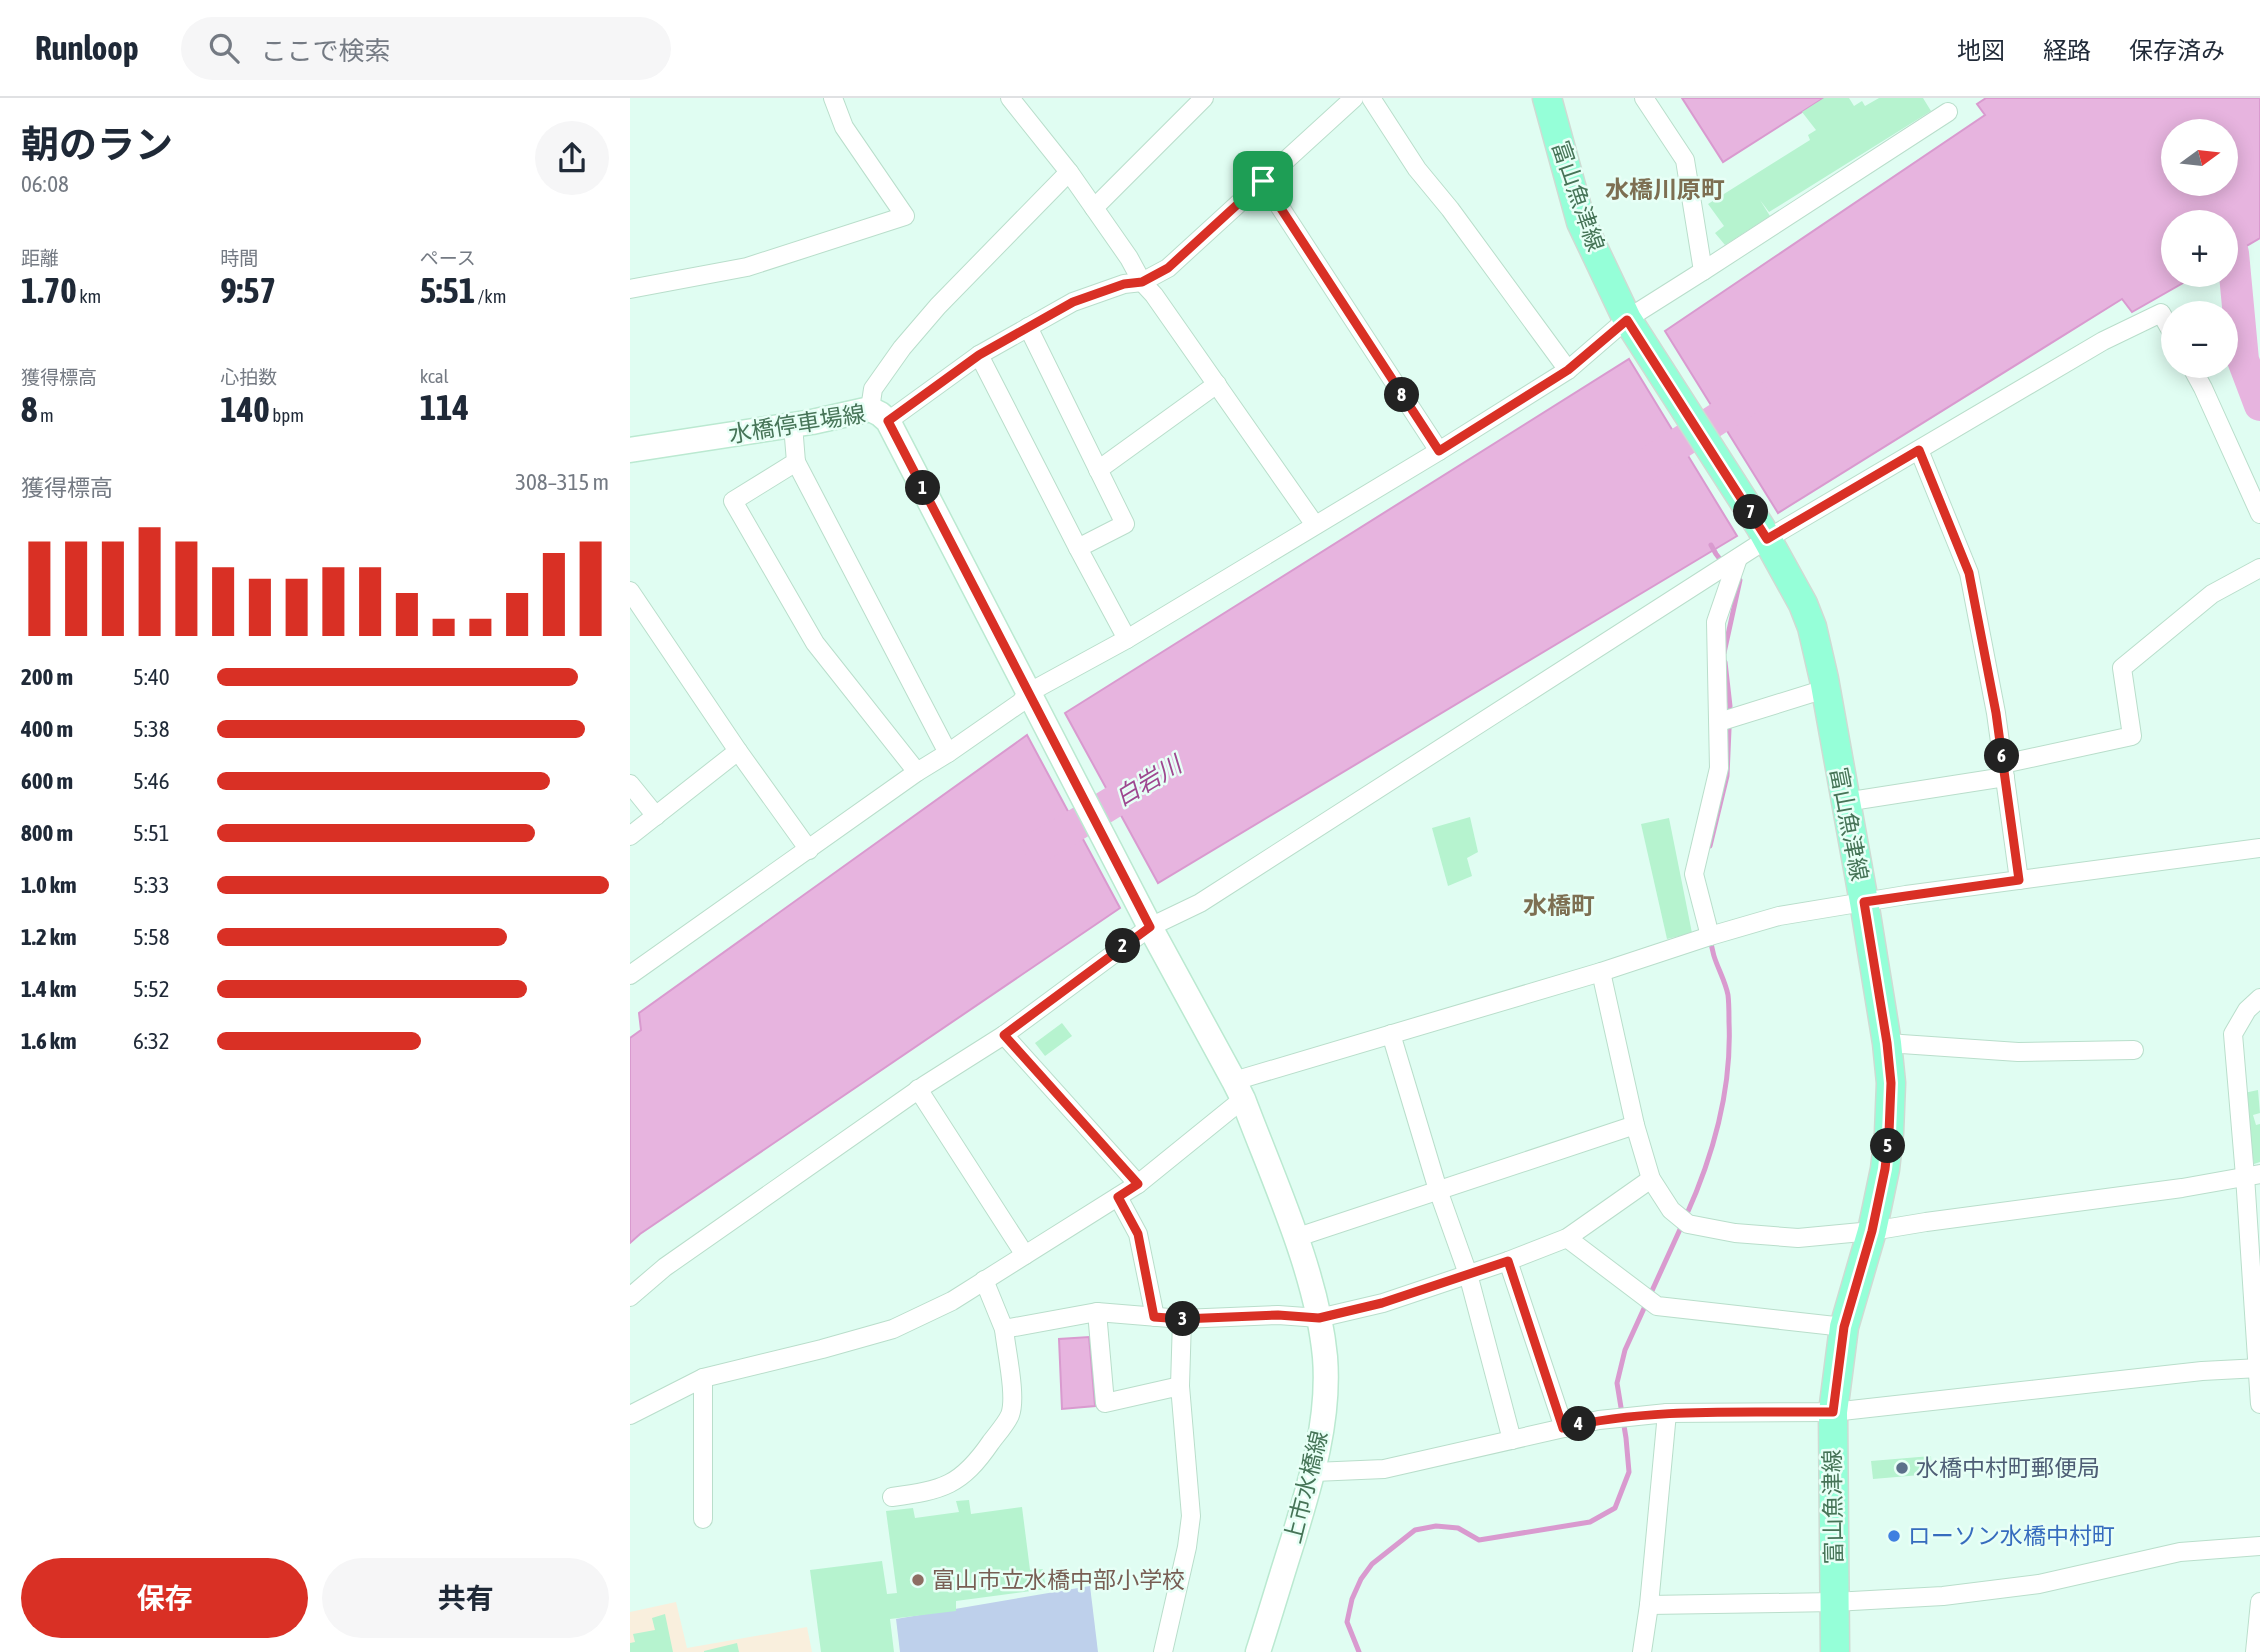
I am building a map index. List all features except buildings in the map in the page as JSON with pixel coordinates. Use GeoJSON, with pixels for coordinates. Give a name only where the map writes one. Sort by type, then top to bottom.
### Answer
{"type":"FeatureCollection","features":[{"type":"Feature","properties":{"kind":"main road","name":"富山魚津線"},"geometry":{"type":"LineString","coordinates":[[1547,98],[1581,222],[1633,328],[1764,534],[1803,604],[1812,627],[1825,689],[1864,902],[1891,1083],[1885,1169],[1872,1231],[1844,1327],[1833,1412],[1835,1652]]}},
{"type":"Feature","properties":{"kind":"main road","name":"水橋停車場線"},"geometry":{"type":"LineString","coordinates":[[630,450],[879,415],[1238,1090]]}},
{"type":"Feature","properties":{"kind":"main road","name":"上市水橋線"},"geometry":{"type":"LineString","coordinates":[[1238,1090],[1306,1269],[1319,1318],[1325,1359],[1324,1412],[1314,1472],[1258,1652]]}},
{"type":"Feature","properties":{"kind":"street"},"geometry":{"type":"LineString","coordinates":[[630,289],[747,267],[905,216],[844,127],[833,98]]}},
{"type":"Feature","properties":{"kind":"street"},"geometry":{"type":"LineString","coordinates":[[1010,98],[1069,172],[1129,258],[1142,282],[1154,295],[1315,526]]}},
{"type":"Feature","properties":{"kind":"street"},"geometry":{"type":"LineString","coordinates":[[1094,208],[1204,98]]}},
{"type":"Feature","properties":{"kind":"street"},"geometry":{"type":"LineString","coordinates":[[1069,172],[938,306],[902,348],[873,389],[879,415],[1073,302],[1124,284],[1142,282],[1168,268],[1354,98]]}},
{"type":"Feature","properties":{"kind":"street"},"geometry":{"type":"LineString","coordinates":[[1371,98],[1417,169],[1450,209],[1568,370]]}},
{"type":"Feature","properties":{"kind":"street"},"geometry":{"type":"LineString","coordinates":[[1644,98],[1685,160],[1703,271]]}},
{"type":"Feature","properties":{"kind":"street"},"geometry":{"type":"LineString","coordinates":[[630,975],[1020,702],[1033,702],[1127,639],[1568,370],[1633,328],[1703,271],[1948,112]]}},
{"type":"Feature","properties":{"kind":"street"},"geometry":{"type":"LineString","coordinates":[[1263,181],[1439,451]]}},
{"type":"Feature","properties":{"kind":"street"},"geometry":{"type":"LineString","coordinates":[[630,1297],[666,1267],[918,1089],[1004,1035],[1147,920],[1200,903],[1738,558],[1764,534],[1919,450],[2103,341],[2161,313]]}},
{"type":"Feature","properties":{"kind":"street"},"geometry":{"type":"LineString","coordinates":[[1028,327],[1125,524],[1077,548]]}},
{"type":"Feature","properties":{"kind":"street"},"geometry":{"type":"LineString","coordinates":[[979,355],[1077,548],[1127,639]]}},
{"type":"Feature","properties":{"kind":"street"},"geometry":{"type":"LineString","coordinates":[[2198,378],[2260,514]]}},
{"type":"Feature","properties":{"kind":"street"},"geometry":{"type":"LineString","coordinates":[[1098,470],[1217,384]]}},
{"type":"Feature","properties":{"kind":"street"},"geometry":{"type":"LineString","coordinates":[[793,425],[796,462],[948,753]]}},
{"type":"Feature","properties":{"kind":"street"},"geometry":{"type":"LineString","coordinates":[[1919,450],[1969,573],[1996,713],[2019,880]]}},
{"type":"Feature","properties":{"kind":"street"},"geometry":{"type":"LineString","coordinates":[[796,462],[733,501],[815,643],[917,772]]}},
{"type":"Feature","properties":{"kind":"street"},"geometry":{"type":"LineString","coordinates":[[1710,936],[1694,874],[1719,768],[1716,622],[1738,558]]}},
{"type":"Feature","properties":{"kind":"street"},"geometry":{"type":"LineString","coordinates":[[1844,802],[2004,770],[2132,736],[2122,668],[2212,594],[2260,568]]}},
{"type":"Feature","properties":{"kind":"street"},"geometry":{"type":"LineString","coordinates":[[630,591],[738,751],[809,850]]}},
{"type":"Feature","properties":{"kind":"street"},"geometry":{"type":"LineString","coordinates":[[1719,722],[1825,689]]}},
{"type":"Feature","properties":{"kind":"street"},"geometry":{"type":"LineString","coordinates":[[630,836],[738,751]]}},
{"type":"Feature","properties":{"kind":"street"},"geometry":{"type":"LineString","coordinates":[[630,783],[656,816]]}},
{"type":"Feature","properties":{"kind":"street"},"geometry":{"type":"LineString","coordinates":[[630,1415],[703,1378],[822,1349],[893,1328],[952,1301],[1138,1184],[1205,1127],[1238,1090],[1391,1034],[1779,916],[2260,848]]}},
{"type":"Feature","properties":{"kind":"street"},"geometry":{"type":"LineString","coordinates":[[1601,972],[1635,1125],[1651,1179],[1671,1210],[1688,1224],[1735,1233],[1798,1238],[1872,1231],[2182,1188],[2253,1175]]}},
{"type":"Feature","properties":{"kind":"street"},"geometry":{"type":"LineString","coordinates":[[2260,998],[2248,1010],[2233,1034],[2253,1175],[2260,1405]]}},
{"type":"Feature","properties":{"kind":"street"},"geometry":{"type":"LineString","coordinates":[[1391,1034],[1438,1190],[1468,1274],[1513,1440]]}},
{"type":"Feature","properties":{"kind":"street"},"geometry":{"type":"LineString","coordinates":[[1004,1035],[1138,1184]]}},
{"type":"Feature","properties":{"kind":"street"},"geometry":{"type":"LineString","coordinates":[[1887,1043],[2018,1052],[2134,1050]]}},
{"type":"Feature","properties":{"kind":"street"},"geometry":{"type":"LineString","coordinates":[[918,1089],[1025,1255]]}},
{"type":"Feature","properties":{"kind":"street"},"geometry":{"type":"LineString","coordinates":[[1295,1238],[1635,1125]]}},
{"type":"Feature","properties":{"kind":"street"},"geometry":{"type":"LineString","coordinates":[[1004,1329],[1097,1312],[1182,1319],[1278,1315],[1319,1318],[1382,1303],[1508,1261],[1567,1238],[1651,1179]]}},
{"type":"Feature","properties":{"kind":"street"},"geometry":{"type":"LineString","coordinates":[[1118,1197],[1138,1234],[1154,1317]]}},
{"type":"Feature","properties":{"kind":"street"},"geometry":{"type":"LineString","coordinates":[[1567,1238],[1657,1306],[1844,1327]]}},
{"type":"Feature","properties":{"kind":"street"},"geometry":{"type":"LineString","coordinates":[[1508,1261],[1563,1428]]}},
{"type":"Feature","properties":{"kind":"street"},"geometry":{"type":"LineString","coordinates":[[892,1497],[932,1492],[958,1479],[976,1464],[1010,1415],[1012,1392],[1004,1329],[984,1280]]}},
{"type":"Feature","properties":{"kind":"street"},"geometry":{"type":"LineString","coordinates":[[1097,1312],[1105,1403],[1180,1386]]}},
{"type":"Feature","properties":{"kind":"street"},"geometry":{"type":"LineString","coordinates":[[1163,1652],[1187,1547],[1191,1516],[1180,1386],[1182,1319]]}},
{"type":"Feature","properties":{"kind":"street"},"geometry":{"type":"LineString","coordinates":[[1314,1472],[1384,1469],[1599,1420],[1667,1413],[1833,1412],[2202,1371],[2259,1368]]}},
{"type":"Feature","properties":{"kind":"street"},"geometry":{"type":"LineString","coordinates":[[702,1519],[703,1378]]}},
{"type":"Feature","properties":{"kind":"street"},"geometry":{"type":"LineString","coordinates":[[1642,1652],[1667,1413]]}},
{"type":"Feature","properties":{"kind":"street"},"geometry":{"type":"LineString","coordinates":[[1648,1605],[1834,1602],[1943,1596],[2039,1584],[2180,1552],[2260,1546]]}},
{"type":"Feature","properties":{"kind":"street"},"geometry":{"type":"LineString","coordinates":[[2255,1652],[2260,1602]]}},
{"type":"Feature","properties":{"kind":"shaded area"},"geometry":{"type":"Polygon","coordinates":[[[1090,1586],[1098,1652],[900,1652],[896,1619],[1090,1586]]]}},
{"type":"Feature","properties":{"kind":"shaded area"},"geometry":{"type":"Polygon","coordinates":[[[676,1602],[687,1648],[807,1627],[812,1652],[630,1652],[630,1612],[676,1602]]]}},
{"type":"Feature","properties":{"kind":"water"},"geometry":{"type":"Polygon","coordinates":[[[1682,98],[1824,98],[1723,162],[1682,98]]]}},
{"type":"Feature","properties":{"kind":"water"},"geometry":{"type":"Polygon","coordinates":[[[1986,98],[2260,98],[2260,238],[2238,251],[2238,210],[2161,210],[2161,287],[2176,287],[2132,312],[2122,299],[1778,513],[1665,331],[1985,115],[1977,104],[1986,98]]]}},
{"type":"Feature","properties":{"kind":"water"},"geometry":{"type":"Polygon","coordinates":[[[1629,359],[1737,536],[1158,883],[1065,713],[1629,359]]]}},
{"type":"Feature","properties":{"kind":"water"},"geometry":{"type":"Polygon","coordinates":[[[1027,735],[1120,908],[630,1243],[630,1038],[641,1030],[639,1013],[1027,735]]]}},
{"type":"Feature","properties":{"kind":"water"},"geometry":{"type":"Polygon","coordinates":[[[1089,1337],[1095,1406],[1062,1409],[1059,1339],[1089,1337]]]}},
{"type":"Feature","properties":{"kind":"waterway"},"geometry":{"type":"LineString","coordinates":[[2236,287],[2243,360],[2260,405]]}},
{"type":"Feature","properties":{"kind":"waterway"},"geometry":{"type":"LineString","coordinates":[[1644,466],[1753,396]]}},
{"type":"Feature","properties":{"kind":"waterway"},"geometry":{"type":"LineString","coordinates":[[1711,545],[1723,563]]}},
{"type":"Feature","properties":{"kind":"waterway"},"geometry":{"type":"LineString","coordinates":[[1724,653],[1740,580],[1737,578]]}},
{"type":"Feature","properties":{"kind":"waterway"},"geometry":{"type":"LineString","coordinates":[[1710,846],[1727,776],[1730,706],[1725,662]]}},
{"type":"Feature","properties":{"kind":"waterway","name":"白岩川"},"geometry":{"type":"LineString","coordinates":[[1039,846],[1151,779]]}},
{"type":"Feature","properties":{"kind":"waterway"},"geometry":{"type":"LineString","coordinates":[[1686,1216],[1705,1170],[1719,1122],[1727,1072],[1728,995],[1713,953],[1711,938]]}},
{"type":"Feature","properties":{"kind":"waterway"},"geometry":{"type":"LineString","coordinates":[[1359,1652],[1347,1622],[1352,1599],[1361,1579],[1372,1564],[1415,1530],[1436,1526],[1458,1528],[1479,1540],[1590,1522],[1615,1508],[1629,1472],[1617,1383],[1625,1350],[1682,1225]]}},
{"type":"Feature","properties":{"kind":"place","name":"水橋中村町郵便局"},"geometry":{"type":"Point","coordinates":[1902,1468]}},
{"type":"Feature","properties":{"kind":"place","name":"ローソン水橋中村町"},"geometry":{"type":"Point","coordinates":[1894,1536]}},
{"type":"Feature","properties":{"kind":"place","name":"富山市立水橋中部小学校"},"geometry":{"type":"Point","coordinates":[918,1580]}},
{"type":"Feature","properties":{"kind":"district","name":"水橋川原町"},"geometry":{"type":"Point","coordinates":[1665,189]}},
{"type":"Feature","properties":{"kind":"district","name":"水橋町"},"geometry":{"type":"Point","coordinates":[1559,905]}},
{"type":"Feature","properties":{"kind":"route"},"geometry":{"type":"LineString","coordinates":[[1263,181],[1439,451],[1568,370],[1627,320],[1767,539],[1919,450],[1969,573],[1996,713],[2019,880],[1864,902],[1887,1043],[1891,1083],[1889,1133],[1885,1169],[1872,1231],[1844,1327],[1833,1412],[1667,1413],[1599,1420],[1563,1428],[1508,1261],[1382,1303],[1319,1318],[1278,1315],[1182,1319],[1154,1317],[1138,1234],[1118,1197],[1138,1184],[1004,1035],[1150,927],[888,421],[979,355],[1073,302],[1124,284],[1142,282],[1168,268],[1263,181]]}}]}
